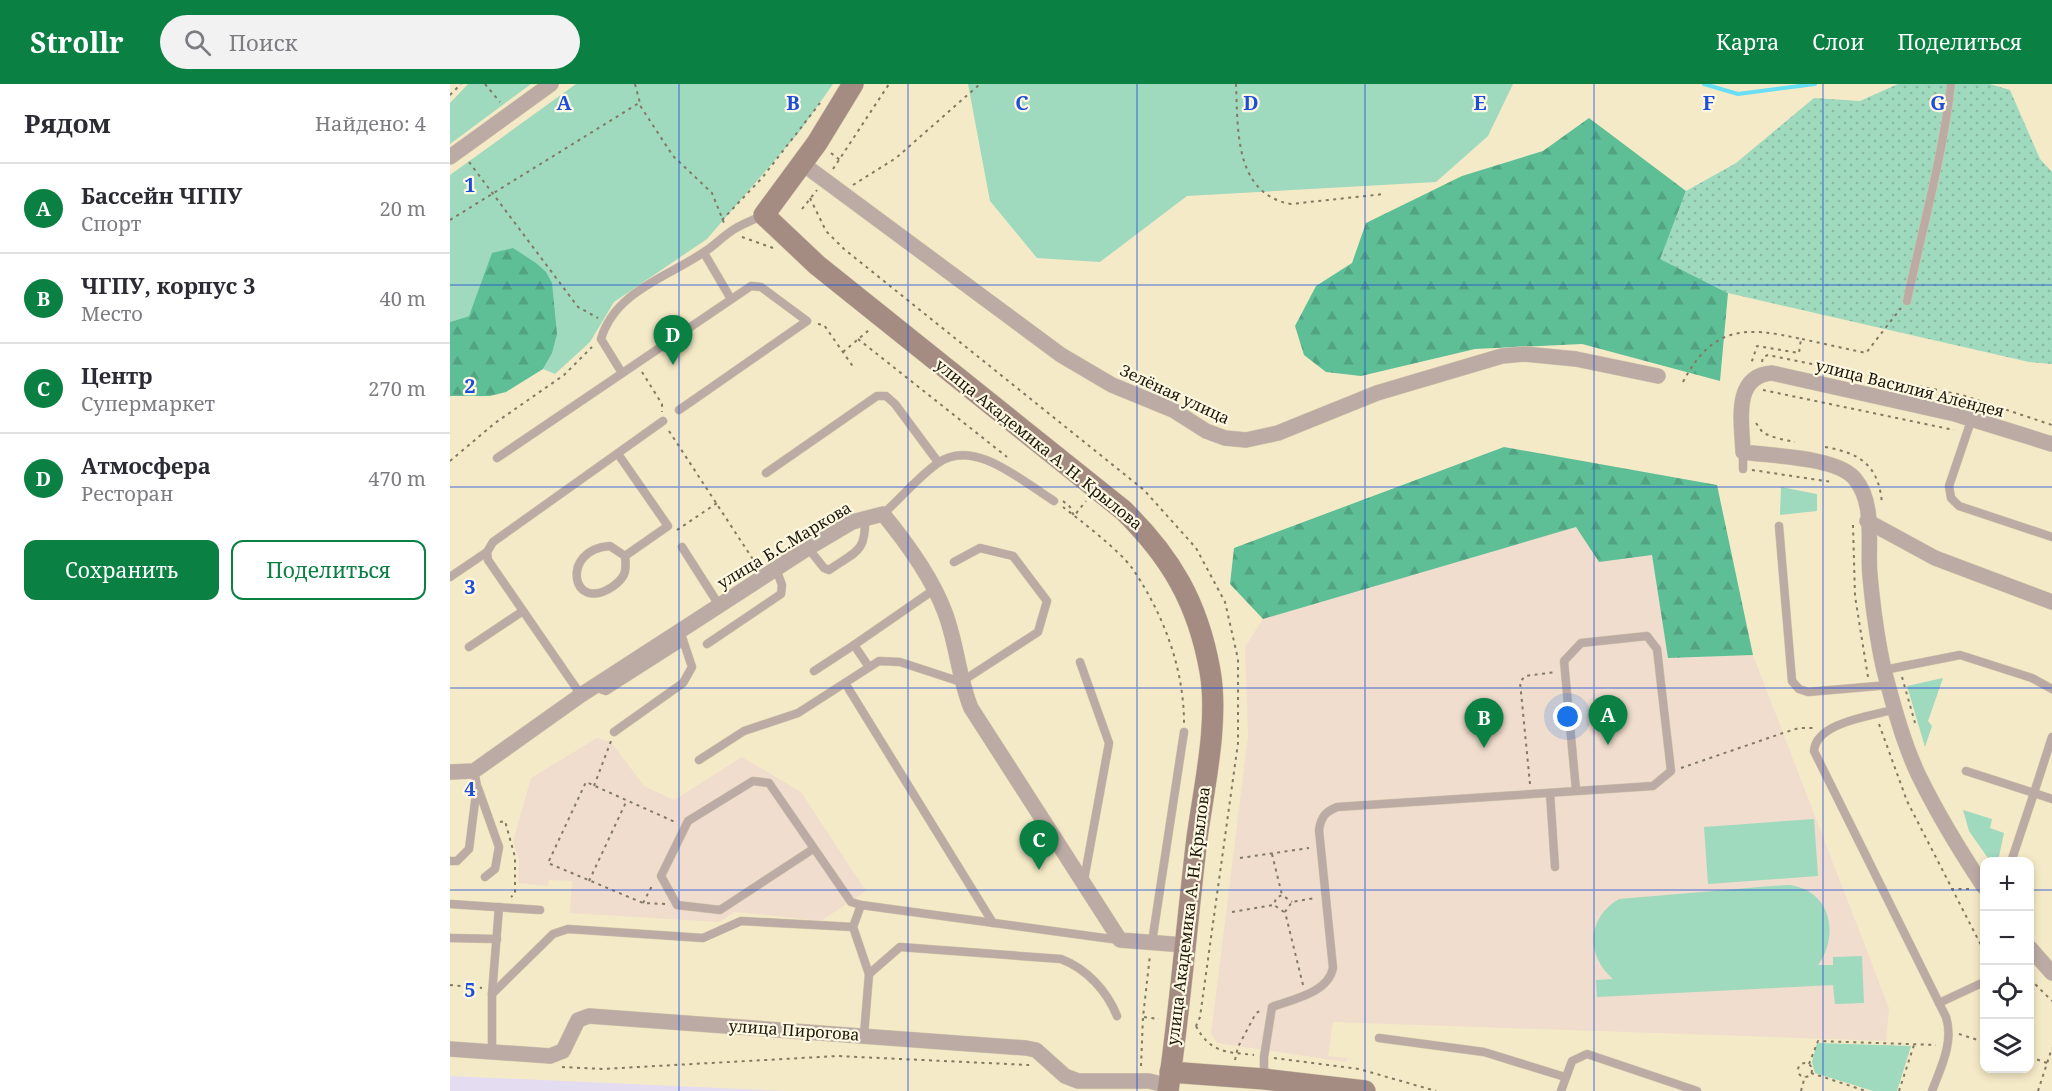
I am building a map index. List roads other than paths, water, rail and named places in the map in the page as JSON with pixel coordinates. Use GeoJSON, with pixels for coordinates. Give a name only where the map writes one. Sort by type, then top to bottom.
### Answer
{"type":"FeatureCollection","features":[{"type":"Feature","properties":{"kind":"main road"},"geometry":{"type":"LineString","coordinates":[[764,214],[802,164],[854,84]]}},
{"type":"Feature","properties":{"kind":"main road","name":"улица Академика А. Н. Крылова"},"geometry":{"type":"LineString","coordinates":[[764,214],[818,265],[1124,510],[1153,539],[1172,566],[1190,601],[1203,640],[1210,673],[1209,740],[1184,945],[1159,1081]]}},
{"type":"Feature","properties":{"kind":"main road","name":"улица Пирогова"},"geometry":{"type":"LineString","coordinates":[[1159,1081],[1264,1079],[1365,1091]]}},
{"type":"Feature","properties":{"kind":"main road","name":"улица Пирогова"},"geometry":{"type":"LineString","coordinates":[[1159,1081],[1246,1091]]}},
{"type":"Feature","properties":{"kind":"street"},"geometry":{"type":"LineString","coordinates":[[455,154],[551,84]]}},
{"type":"Feature","properties":{"kind":"street","name":"Зелёная улица"},"geometry":{"type":"LineString","coordinates":[[802,164],[1061,355],[1112,385],[1173,410],[1206,431],[1225,438],[1246,440],[1278,433],[1377,393],[1502,356],[1524,354],[1576,359],[1658,376]]}},
{"type":"Feature","properties":{"kind":"street","name":"улица Василия Алендея"},"geometry":{"type":"LineString","coordinates":[[1743,452],[1743,393],[1752,380],[1772,373],[2052,444]]}},
{"type":"Feature","properties":{"kind":"street"},"geometry":{"type":"LineString","coordinates":[[1743,452],[1831,464],[1848,471],[1865,495],[1872,602],[1891,674],[1896,709],[1917,772],[1956,845],[1980,882]]}},
{"type":"Feature","properties":{"kind":"street"},"geometry":{"type":"LineString","coordinates":[[882,514],[935,589],[945,612],[961,682],[971,708],[1120,940],[1151,946],[1184,945]]}},
{"type":"Feature","properties":{"kind":"street","name":"улица Б.С.Маркова"},"geometry":{"type":"LineString","coordinates":[[474,771],[588,691],[808,548],[865,517],[882,514]]}},
{"type":"Feature","properties":{"kind":"street"},"geometry":{"type":"LineString","coordinates":[[1867,521],[1935,558],[2052,602]]}},
{"type":"Feature","properties":{"kind":"street"},"geometry":{"type":"LineString","coordinates":[[450,772],[474,771]]}},
{"type":"Feature","properties":{"kind":"street"},"geometry":{"type":"LineString","coordinates":[[2034,957],[2052,973]]}},
{"type":"Feature","properties":{"kind":"street","name":"улица Пирогова"},"geometry":{"type":"LineString","coordinates":[[450,1048],[550,1056],[564,1051],[578,1020],[589,1016],[1026,1048],[1036,1050],[1065,1076],[1078,1081],[1159,1081]]}},
{"type":"Feature","properties":{"kind":"lane"},"geometry":{"type":"LineString","coordinates":[[1907,301],[1933,175],[1946,128],[1951,84]]}},
{"type":"Feature","properties":{"kind":"lane"},"geometry":{"type":"LineString","coordinates":[[622,373],[601,339],[606,322],[644,287],[704,253],[732,231],[764,214]]}},
{"type":"Feature","properties":{"kind":"lane"},"geometry":{"type":"LineString","coordinates":[[704,253],[731,299]]}},
{"type":"Feature","properties":{"kind":"lane"},"geometry":{"type":"LineString","coordinates":[[497,458],[751,286],[761,287],[807,321],[679,410]]}},
{"type":"Feature","properties":{"kind":"lane"},"geometry":{"type":"LineString","coordinates":[[766,473],[877,396],[886,396],[895,404],[938,462]]}},
{"type":"Feature","properties":{"kind":"lane"},"geometry":{"type":"LineString","coordinates":[[450,577],[487,552],[493,542],[663,421]]}},
{"type":"Feature","properties":{"kind":"lane"},"geometry":{"type":"LineString","coordinates":[[1970,425],[1949,486],[1954,502],[2052,537]]}},
{"type":"Feature","properties":{"kind":"lane"},"geometry":{"type":"LineString","coordinates":[[1743,452],[1743,469]]}},
{"type":"Feature","properties":{"kind":"lane"},"geometry":{"type":"LineString","coordinates":[[882,514],[938,462],[959,453],[981,456],[1058,500]]}},
{"type":"Feature","properties":{"kind":"lane"},"geometry":{"type":"LineString","coordinates":[[618,454],[668,526],[625,556]]}},
{"type":"Feature","properties":{"kind":"lane"},"geometry":{"type":"LineString","coordinates":[[808,548],[824,568],[829,570],[862,547],[866,540],[865,517]]}},
{"type":"Feature","properties":{"kind":"lane"},"geometry":{"type":"LineString","coordinates":[[1779,526],[1792,681],[1795,686],[1808,692],[1891,674],[1950,655],[1966,655],[2032,678],[2052,689]]}},
{"type":"Feature","properties":{"kind":"lane"},"geometry":{"type":"LineString","coordinates":[[610,546],[625,556],[627,570],[621,581],[600,595],[589,594],[578,584],[575,571],[578,562],[600,547],[610,546]]}},
{"type":"Feature","properties":{"kind":"lane"},"geometry":{"type":"LineString","coordinates":[[682,547],[719,606]]}},
{"type":"Feature","properties":{"kind":"lane"},"geometry":{"type":"LineString","coordinates":[[699,760],[744,730],[798,713],[879,661],[900,662],[961,682],[1038,632],[1047,601],[1013,556],[980,548],[954,562]]}},
{"type":"Feature","properties":{"kind":"lane"},"geometry":{"type":"LineString","coordinates":[[487,552],[488,560],[523,611],[588,691]]}},
{"type":"Feature","properties":{"kind":"lane"},"geometry":{"type":"LineString","coordinates":[[707,644],[781,594],[782,585],[770,573]]}},
{"type":"Feature","properties":{"kind":"lane"},"geometry":{"type":"LineString","coordinates":[[814,671],[935,589]]}},
{"type":"Feature","properties":{"kind":"lane"},"geometry":{"type":"LineString","coordinates":[[469,647],[523,611]]}},
{"type":"Feature","properties":{"kind":"lane"},"geometry":{"type":"LineString","coordinates":[[614,732],[683,683],[692,667],[680,631]]}},
{"type":"Feature","properties":{"kind":"lane"},"geometry":{"type":"LineString","coordinates":[[1264,1079],[1264,1057],[1272,1007],[1324,986],[1331,978],[1334,968],[1321,847],[1321,820],[1327,811],[1337,807],[1653,786],[1671,771],[1657,650],[1647,636],[1581,643],[1564,662],[1576,790]]}},
{"type":"Feature","properties":{"kind":"lane"},"geometry":{"type":"LineString","coordinates":[[854,645],[868,667]]}},
{"type":"Feature","properties":{"kind":"lane"},"geometry":{"type":"LineString","coordinates":[[1080,662],[1109,743],[1084,882]]}},
{"type":"Feature","properties":{"kind":"lane"},"geometry":{"type":"LineString","coordinates":[[845,683],[993,922]]}},
{"type":"Feature","properties":{"kind":"lane"},"geometry":{"type":"LineString","coordinates":[[1896,709],[1827,729],[1817,738],[1814,751],[1939,1003],[1949,1030],[1948,1046],[1932,1091]]}},
{"type":"Feature","properties":{"kind":"lane"},"geometry":{"type":"LineString","coordinates":[[1151,946],[1184,732]]}},
{"type":"Feature","properties":{"kind":"lane"},"geometry":{"type":"LineString","coordinates":[[2012,857],[2052,737]]}},
{"type":"Feature","properties":{"kind":"lane"},"geometry":{"type":"LineString","coordinates":[[474,771],[477,786],[499,847],[495,869],[485,877]]}},
{"type":"Feature","properties":{"kind":"lane"},"geometry":{"type":"LineString","coordinates":[[1966,771],[2052,799]]}},
{"type":"Feature","properties":{"kind":"lane"},"geometry":{"type":"LineString","coordinates":[[813,849],[720,910],[677,904],[661,876],[688,821],[753,781],[769,783],[851,902],[1120,940]]}},
{"type":"Feature","properties":{"kind":"lane"},"geometry":{"type":"LineString","coordinates":[[450,861],[457,861],[469,849],[477,786]]}},
{"type":"Feature","properties":{"kind":"lane"},"geometry":{"type":"LineString","coordinates":[[1550,793],[1555,867]]}},
{"type":"Feature","properties":{"kind":"lane"},"geometry":{"type":"LineString","coordinates":[[450,904],[540,910]]}},
{"type":"Feature","properties":{"kind":"lane"},"geometry":{"type":"LineString","coordinates":[[861,905],[853,927],[869,974],[864,1035]]}},
{"type":"Feature","properties":{"kind":"lane"},"geometry":{"type":"LineString","coordinates":[[492,1051],[492,993],[499,907]]}},
{"type":"Feature","properties":{"kind":"lane"},"geometry":{"type":"LineString","coordinates":[[492,993],[553,934],[568,929],[703,938],[741,921],[853,927]]}},
{"type":"Feature","properties":{"kind":"lane"},"geometry":{"type":"LineString","coordinates":[[450,938],[497,939]]}},
{"type":"Feature","properties":{"kind":"lane"},"geometry":{"type":"LineString","coordinates":[[869,974],[900,947],[1061,959],[1073,963],[1090,977],[1105,994],[1117,1016]]}},
{"type":"Feature","properties":{"kind":"lane"},"geometry":{"type":"LineString","coordinates":[[1939,1003],[1980,984]]}},
{"type":"Feature","properties":{"kind":"lane"},"geometry":{"type":"LineString","coordinates":[[1379,1038],[1484,1052],[1565,1077]]}},
{"type":"Feature","properties":{"kind":"lane"},"geometry":{"type":"LineString","coordinates":[[1561,1091],[1572,1061],[1587,1054],[1697,1091]]}},
{"type":"Feature","properties":{"kind":"waterway"},"geometry":{"type":"LineString","coordinates":[[1704,84],[1738,94],[1815,84]]}},
{"type":"Feature","properties":{"kind":"place","name":"Атмосфера"},"geometry":{"type":"Point","coordinates":[673,365]}},
{"type":"Feature","properties":{"kind":"place","name":"Бассейн ЧГПУ"},"geometry":{"type":"Point","coordinates":[1608,745]}},
{"type":"Feature","properties":{"kind":"place","name":"ЧГПУ, корпус 3"},"geometry":{"type":"Point","coordinates":[1484,748]}},
{"type":"Feature","properties":{"kind":"place","name":"Центр"},"geometry":{"type":"Point","coordinates":[1039,870]}}]}
